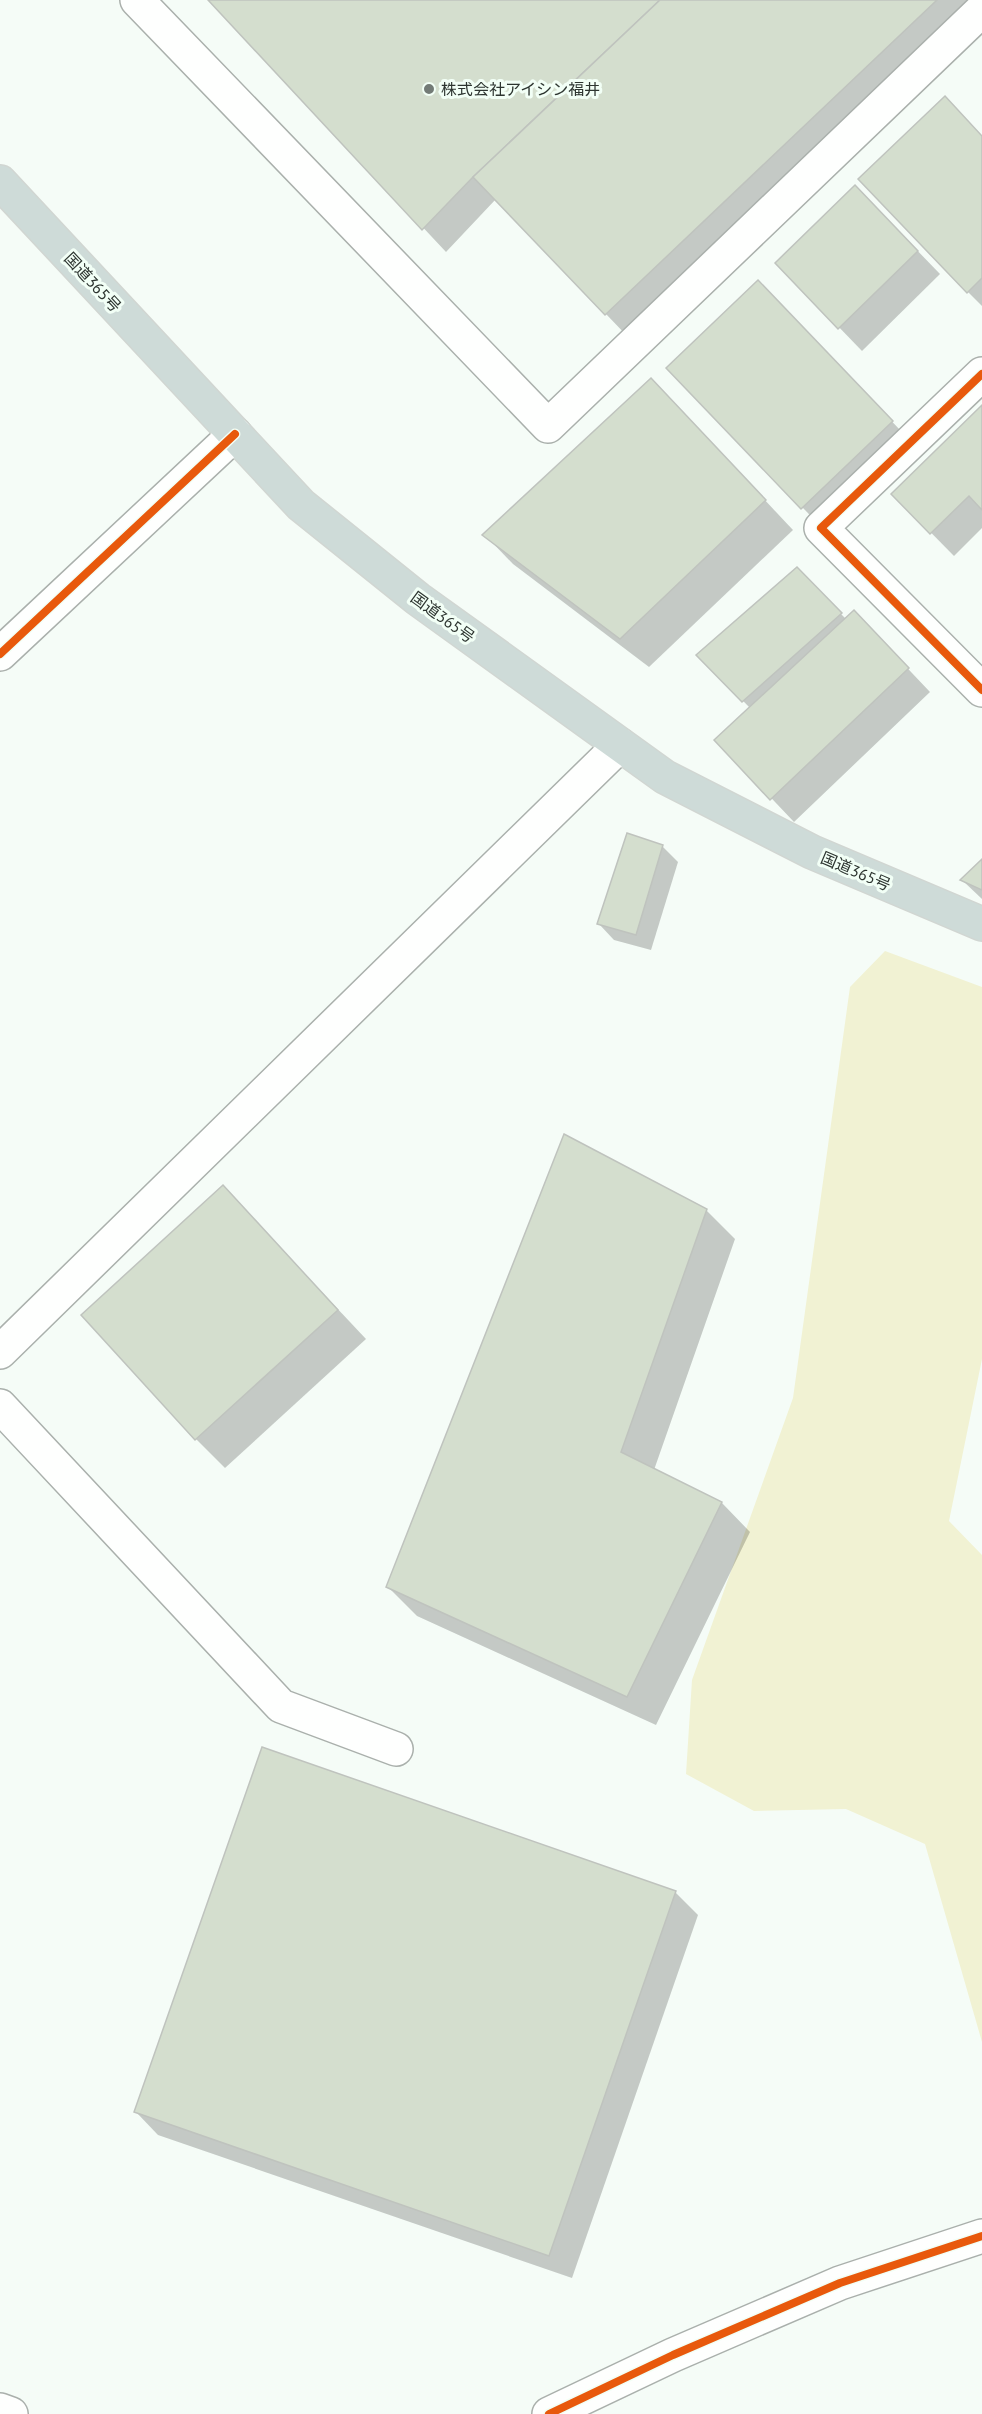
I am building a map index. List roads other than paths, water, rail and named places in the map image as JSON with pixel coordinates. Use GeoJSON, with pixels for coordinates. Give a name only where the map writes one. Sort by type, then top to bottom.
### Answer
{"type":"FeatureCollection","features":[{"type":"Feature","properties":{"kind":"highway","name":"国道365号"},"geometry":{"type":"LineString","coordinates":[[0,182],[310,513],[418,599],[665,777],[812,852],[982,924]]}},
{"type":"Feature","properties":{"kind":"street"},"geometry":{"type":"LineString","coordinates":[[137,0],[548,426],[982,10]]}},
{"type":"Feature","properties":{"kind":"street"},"geometry":{"type":"LineString","coordinates":[[982,374],[821,528],[982,690]]}},
{"type":"Feature","properties":{"kind":"street"},"geometry":{"type":"LineString","coordinates":[[0,654],[235,434]]}},
{"type":"Feature","properties":{"kind":"street"},"geometry":{"type":"LineString","coordinates":[[0,1352],[620,745]]}},
{"type":"Feature","properties":{"kind":"street"},"geometry":{"type":"LineString","coordinates":[[0,1406],[281,1706],[396,1749]]}},
{"type":"Feature","properties":{"kind":"street"},"geometry":{"type":"LineString","coordinates":[[549,2414],[673,2355],[840,2283],[982,2236]]}},
{"type":"Feature","properties":{"kind":"street"},"geometry":{"type":"LineString","coordinates":[[0,2410],[11,2414]]}},
{"type":"Feature","properties":{"kind":"place","name":"株式会社アイシン福井"},"geometry":{"type":"Point","coordinates":[429,89]}}]}
